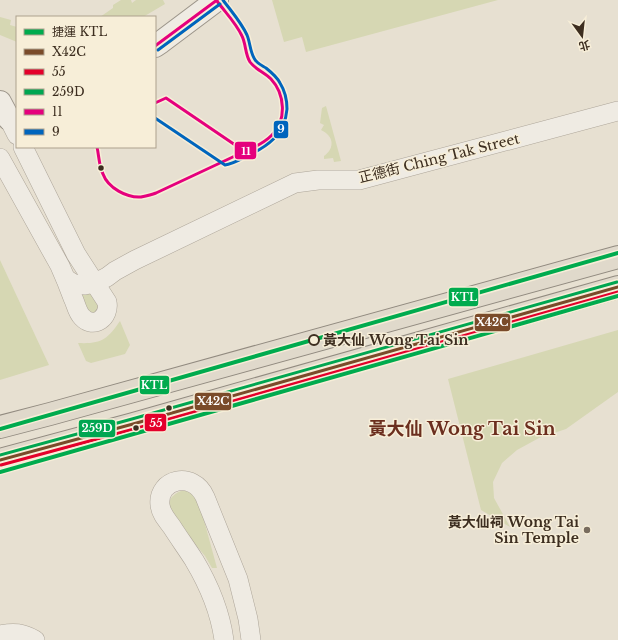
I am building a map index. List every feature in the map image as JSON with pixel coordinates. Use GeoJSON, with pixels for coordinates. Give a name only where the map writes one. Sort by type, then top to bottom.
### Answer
{"type":"FeatureCollection","features":[{"type":"Feature","properties":{"kind":"highway"},"geometry":{"type":"LineString","coordinates":[[0,427],[618,257]]}},
{"type":"Feature","properties":{"kind":"highway"},"geometry":{"type":"LineString","coordinates":[[0,460],[141,422],[618,287]]}},
{"type":"Feature","properties":{"kind":"main road"},"geometry":{"type":"LineString","coordinates":[[156,45],[218,0]]}},
{"type":"Feature","properties":{"kind":"street","name":"正德街 Ching Tak Street"},"geometry":{"type":"LineString","coordinates":[[66,279],[74,284],[85,285],[95,283],[135,260],[295,183],[318,180],[359,180],[618,111]]}},
{"type":"Feature","properties":{"kind":"street"},"geometry":{"type":"LineString","coordinates":[[0,158],[66,279],[81,316],[88,322],[99,321],[106,313],[107,302],[76,254],[23,148]]}},
{"type":"Feature","properties":{"kind":"street"},"geometry":{"type":"LineString","coordinates":[[224,640],[222,624],[213,595],[194,560],[162,512],[160,501],[164,490],[172,483],[179,480],[191,482],[198,486],[205,497],[238,579],[248,619],[251,640]]}},
{"type":"Feature","properties":{"kind":"street"},"geometry":{"type":"LineString","coordinates":[[0,635],[19,633],[35,640]]}},
{"type":"Feature","properties":{"kind":"green space"},"geometry":{"type":"Polygon","coordinates":[[[121,0],[131,0],[132,3],[136,0],[163,0],[165,4],[145,16],[101,16],[113,8],[113,5],[121,0]]]}},
{"type":"Feature","properties":{"kind":"green space"},"geometry":{"type":"Polygon","coordinates":[[[272,0],[498,0],[306,52],[302,37],[284,42],[272,0]]]}},
{"type":"Feature","properties":{"kind":"green space"},"geometry":{"type":"Polygon","coordinates":[[[0,17],[11,20],[10,25],[16,27],[16,42],[0,35],[0,17]]]}},
{"type":"Feature","properties":{"kind":"green space"},"geometry":{"type":"Polygon","coordinates":[[[326,106],[341,161],[334,162],[333,158],[324,159],[324,156],[328,153],[332,142],[328,135],[321,130],[324,125],[320,123],[322,108],[326,106]]]}},
{"type":"Feature","properties":{"kind":"green space"},"geometry":{"type":"Polygon","coordinates":[[[0,260],[49,365],[0,380],[0,260]]]}},
{"type":"Feature","properties":{"kind":"green space"},"geometry":{"type":"Polygon","coordinates":[[[93,289],[101,304],[93,317],[75,291],[93,289]]]}},
{"type":"Feature","properties":{"kind":"green space"},"geometry":{"type":"Polygon","coordinates":[[[120,321],[130,345],[125,354],[91,363],[86,361],[78,343],[92,343],[103,340],[111,333],[120,321]]]}},
{"type":"Feature","properties":{"kind":"green space"},"geometry":{"type":"Polygon","coordinates":[[[618,330],[618,392],[566,429],[539,438],[517,450],[502,463],[493,482],[494,498],[510,527],[481,510],[448,379],[618,330]]]}},
{"type":"Feature","properties":{"kind":"green space"},"geometry":{"type":"Polygon","coordinates":[[[181,491],[188,491],[192,493],[199,502],[217,568],[212,568],[205,556],[171,515],[169,507],[170,500],[174,495],[181,491]]]}},
{"type":"Feature","properties":{"kind":"metro line","name":"KTL"},"geometry":{"type":"LineString","coordinates":[[0,429],[618,253]]}},
{"type":"Feature","properties":{"kind":"metro line","name":"KTL"},"geometry":{"type":"LineString","coordinates":[[0,472],[618,296]]}},
{"type":"Feature","properties":{"kind":"transit line","name":"11"},"geometry":{"type":"LineString","coordinates":[[156,45],[217,0]]}},
{"type":"Feature","properties":{"kind":"transit line","name":"9"},"geometry":{"type":"LineString","coordinates":[[156,119],[225,165],[235,162],[261,149],[274,139],[283,126],[286,118],[287,102],[282,86],[274,75],[257,63],[245,30],[223,0]]}},
{"type":"Feature","properties":{"kind":"transit line","name":"11"},"geometry":{"type":"LineString","coordinates":[[97,148],[102,171],[109,184],[124,194],[141,197],[156,193],[255,147],[265,141],[277,129],[282,115],[282,107],[276,85],[250,62],[240,31],[217,1]]}},
{"type":"Feature","properties":{"kind":"transit line","name":"9"},"geometry":{"type":"LineString","coordinates":[[158,50],[220,4]]}},
{"type":"Feature","properties":{"kind":"transit line","name":"11"},"geometry":{"type":"LineString","coordinates":[[156,103],[166,98],[244,151]]}},
{"type":"Feature","properties":{"kind":"transit line","name":"259D"},"geometry":{"type":"LineString","coordinates":[[0,455],[617,282]]}},
{"type":"Feature","properties":{"kind":"transit line","name":"X42C"},"geometry":{"type":"LineString","coordinates":[[0,460],[618,287]]}},
{"type":"Feature","properties":{"kind":"transit line","name":"55"},"geometry":{"type":"LineString","coordinates":[[1,465],[134,429],[618,292]]}},
{"type":"Feature","properties":{"kind":"place","name":"黃大仙 Wong Tai Sin"},"geometry":{"type":"Point","coordinates":[314,340]}},
{"type":"Feature","properties":{"kind":"place","name":"黃大仙祠 Wong Tai Sin Temple"},"geometry":{"type":"Point","coordinates":[587,530]}},
{"type":"Feature","properties":{"kind":"district","name":"黃大仙 Wong Tai Sin"},"geometry":{"type":"Point","coordinates":[462,429]}}]}
